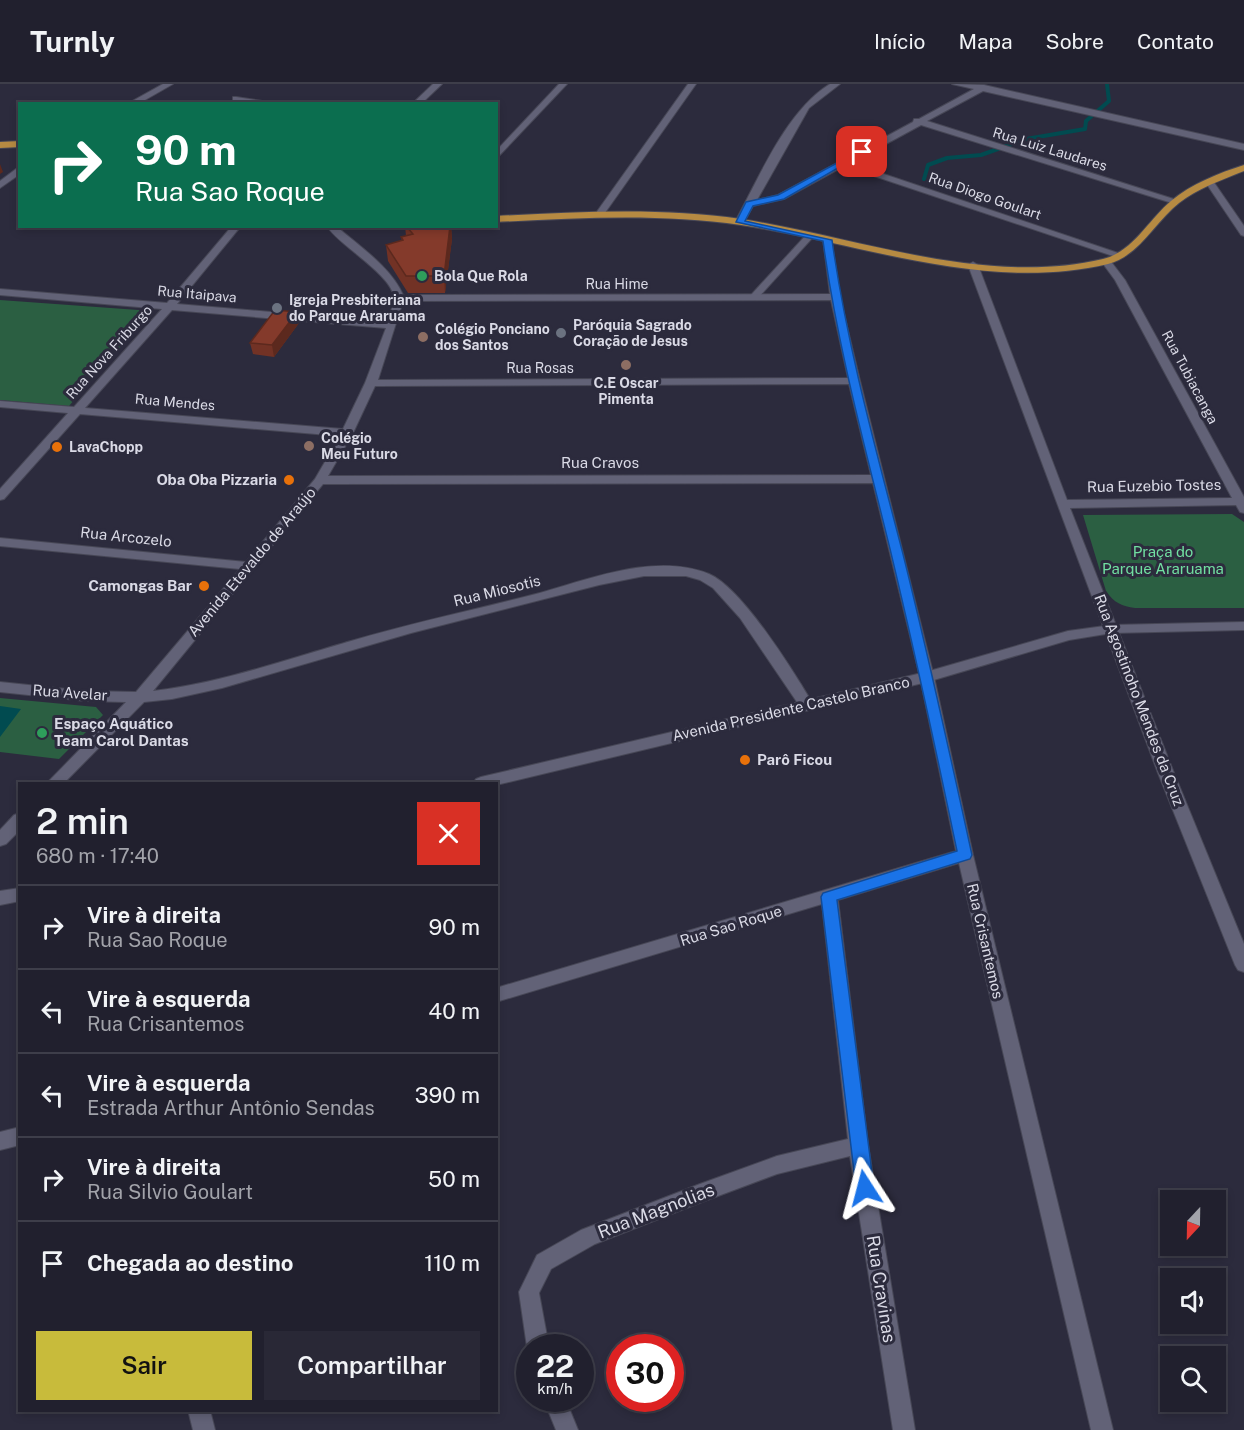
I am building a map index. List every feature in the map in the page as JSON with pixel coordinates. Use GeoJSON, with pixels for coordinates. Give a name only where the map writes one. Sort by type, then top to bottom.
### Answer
{"type":"FeatureCollection","features":[{"type":"Feature","properties":{"kind":"main road"},"geometry":{"type":"LineString","coordinates":[[0,145],[18,144]]}},
{"type":"Feature","properties":{"kind":"main road"},"geometry":{"type":"LineString","coordinates":[[498,219],[661,215],[740,222],[973,265],[1075,267],[1106,261],[1119,255],[1142,237],[1175,201],[1244,168]]}},
{"type":"Feature","properties":{"kind":"street"},"geometry":{"type":"LineString","coordinates":[[135,102],[169,84]]}},
{"type":"Feature","properties":{"kind":"street"},"geometry":{"type":"LineString","coordinates":[[418,102],[438,84]]}},
{"type":"Feature","properties":{"kind":"street"},"geometry":{"type":"LineString","coordinates":[[498,155],[563,84]]}},
{"type":"Feature","properties":{"kind":"street"},"geometry":{"type":"LineString","coordinates":[[599,215],[693,84]]}},
{"type":"Feature","properties":{"kind":"street"},"geometry":{"type":"LineString","coordinates":[[740,222],[806,106],[836,84]]}},
{"type":"Feature","properties":{"kind":"street"},"geometry":{"type":"LineString","coordinates":[[956,84],[986,86],[1244,147]]}},
{"type":"Feature","properties":{"kind":"street"},"geometry":{"type":"LineString","coordinates":[[749,204],[781,197],[917,121],[986,86]]}},
{"type":"Feature","properties":{"kind":"street"},"geometry":{"type":"LineString","coordinates":[[236,99],[256,102]]}},
{"type":"Feature","properties":{"kind":"street","name":"Rua Luiz Laudares"},"geometry":{"type":"LineString","coordinates":[[917,121],[991,146],[1175,201]]}},
{"type":"Feature","properties":{"kind":"street","name":"Rua Diogo Goulart"},"geometry":{"type":"LineString","coordinates":[[843,163],[1119,255]]}},
{"type":"Feature","properties":{"kind":"street"},"geometry":{"type":"LineString","coordinates":[[0,185],[18,171]]}},
{"type":"Feature","properties":{"kind":"street"},"geometry":{"type":"LineString","coordinates":[[1210,183],[1244,233]]}},
{"type":"Feature","properties":{"kind":"street","name":"Rua Nova Friburgo"},"geometry":{"type":"LineString","coordinates":[[0,496],[171,305],[235,228]]}},
{"type":"Feature","properties":{"kind":"street"},"geometry":{"type":"LineString","coordinates":[[333,228],[370,260],[394,286],[399,298]]}},
{"type":"Feature","properties":{"kind":"street","name":"Rua Crisantemos"},"geometry":{"type":"LineString","coordinates":[[828,240],[835,297],[854,381],[927,677],[965,855],[1102,1430]]}},
{"type":"Feature","properties":{"kind":"street","name":"Rua Tubiacanga"},"geometry":{"type":"LineString","coordinates":[[1106,261],[1120,280],[1242,504]]}},
{"type":"Feature","properties":{"kind":"street","name":"Rua Agostinoho Mendes da Cruz"},"geometry":{"type":"LineString","coordinates":[[973,265],[1166,773],[1244,965]]}},
{"type":"Feature","properties":{"kind":"street","name":"Rua Itaipava"},"geometry":{"type":"LineString","coordinates":[[0,292],[392,325]]}},
{"type":"Feature","properties":{"kind":"street","name":"Rua Hime"},"geometry":{"type":"LineString","coordinates":[[399,298],[835,297]]}},
{"type":"Feature","properties":{"kind":"street","name":"Avenida Etevaldo de Araújo"},"geometry":{"type":"LineString","coordinates":[[56,782],[140,697],[320,480],[347,433],[371,383],[399,298]]}},
{"type":"Feature","properties":{"kind":"street","name":"Rua Rosas"},"geometry":{"type":"LineString","coordinates":[[371,383],[854,381]]}},
{"type":"Feature","properties":{"kind":"street","name":"Rua Mendes"},"geometry":{"type":"LineString","coordinates":[[0,404],[347,433]]}},
{"type":"Feature","properties":{"kind":"street","name":"Rua Cravos"},"geometry":{"type":"LineString","coordinates":[[320,480],[880,479]]}},
{"type":"Feature","properties":{"kind":"street","name":"Rua Euzebio Tostes"},"geometry":{"type":"LineString","coordinates":[[1064,504],[1242,504]]}},
{"type":"Feature","properties":{"kind":"street","name":"Rua Arcozelo"},"geometry":{"type":"LineString","coordinates":[[0,542],[250,566]]}},
{"type":"Feature","properties":{"kind":"street","name":"Rua Miosotis"},"geometry":{"type":"LineString","coordinates":[[140,697],[198,689],[370,639],[634,574],[688,572],[706,578],[721,587],[741,610],[806,704]]}},
{"type":"Feature","properties":{"kind":"street","name":"Avenida Presidente Castelo Branco"},"geometry":{"type":"LineString","coordinates":[[485,782],[927,677],[1068,636],[1112,629],[1244,626]]}},
{"type":"Feature","properties":{"kind":"street","name":"Rua Avelar"},"geometry":{"type":"LineString","coordinates":[[0,687],[82,695],[140,697]]}},
{"type":"Feature","properties":{"kind":"street"},"geometry":{"type":"LineString","coordinates":[[0,840],[18,821]]}},
{"type":"Feature","properties":{"kind":"street","name":"Rua Sao Roque"},"geometry":{"type":"LineString","coordinates":[[498,994],[965,855]]}},
{"type":"Feature","properties":{"kind":"street"},"geometry":{"type":"LineString","coordinates":[[0,898],[18,894]]}},
{"type":"Feature","properties":{"kind":"street","name":"Rua Cravinas"},"geometry":{"type":"LineString","coordinates":[[829,897],[858,1144],[904,1430]]}},
{"type":"Feature","properties":{"kind":"street"},"geometry":{"type":"LineString","coordinates":[[0,1141],[18,1136]]}},
{"type":"Feature","properties":{"kind":"street","name":"Rua Magnolias"},"geometry":{"type":"LineString","coordinates":[[536,1334],[529,1292],[544,1262],[588,1237],[700,1193],[777,1165],[858,1144]]}},
{"type":"Feature","properties":{"kind":"street"},"geometry":{"type":"LineString","coordinates":[[200,1412],[204,1430]]}},
{"type":"Feature","properties":{"kind":"street"},"geometry":{"type":"LineString","coordinates":[[560,1412],[567,1430]]}},
{"type":"Feature","properties":{"kind":"lane"},"geometry":{"type":"LineString","coordinates":[[754,297],[810,236]]}},
{"type":"Feature","properties":{"kind":"green space"},"geometry":{"type":"Polygon","coordinates":[[[0,300],[152,311],[69,406],[0,400],[0,300]]]}},
{"type":"Feature","properties":{"kind":"green space","name":"Praça do Parque Araruama"},"geometry":{"type":"Polygon","coordinates":[[[1232,514],[1244,522],[1244,608],[1135,608],[1119,603],[1106,591],[1083,515],[1232,514]]]}},
{"type":"Feature","properties":{"kind":"green space","name":"Espaço Aquático Team Carol Dantas"},"geometry":{"type":"Polygon","coordinates":[[[0,698],[96,707],[103,715],[59,759],[0,752],[0,698]]]}},
{"type":"Feature","properties":{"kind":"shaded area"},"geometry":{"type":"Polygon","coordinates":[[[0,706],[21,709],[0,737],[0,706]]]}},
{"type":"Feature","properties":{"kind":"building"},"geometry":{"type":"Polygon","coordinates":[[[408,228],[450,228],[444,276],[406,276],[386,245],[413,234],[408,228]]]}},
{"type":"Feature","properties":{"kind":"building"},"geometry":{"type":"Polygon","coordinates":[[[275,310],[297,312],[272,345],[250,343],[275,310]]]}},
{"type":"Feature","properties":{"kind":"waterway"},"geometry":{"type":"LineString","coordinates":[[924,179],[928,165],[947,158],[981,155],[1026,139],[1085,129],[1086,121],[1109,101],[1107,84]]}},
{"type":"Feature","properties":{"kind":"place","name":"Bola Que Rola"},"geometry":{"type":"Point","coordinates":[422,276]}},
{"type":"Feature","properties":{"kind":"place","name":"Igreja Presbiteriana do Parque Araruama"},"geometry":{"type":"Point","coordinates":[277,308]}},
{"type":"Feature","properties":{"kind":"place","name":"Paróquia Sagrado Coração de Jesus"},"geometry":{"type":"Point","coordinates":[561,333]}},
{"type":"Feature","properties":{"kind":"place","name":"Colégio Ponciano dos Santos"},"geometry":{"type":"Point","coordinates":[423,337]}},
{"type":"Feature","properties":{"kind":"place","name":"C.E Oscar Pimenta"},"geometry":{"type":"Point","coordinates":[626,365]}},
{"type":"Feature","properties":{"kind":"place","name":"Colégio Meu Futuro"},"geometry":{"type":"Point","coordinates":[309,446]}},
{"type":"Feature","properties":{"kind":"place","name":"LavaChopp"},"geometry":{"type":"Point","coordinates":[57,447]}},
{"type":"Feature","properties":{"kind":"place","name":"Oba Oba Pizzaria"},"geometry":{"type":"Point","coordinates":[289,480]}},
{"type":"Feature","properties":{"kind":"place","name":"Camongas Bar"},"geometry":{"type":"Point","coordinates":[204,586]}},
{"type":"Feature","properties":{"kind":"place","name":"Espaço Aquático Team Carol Dantas"},"geometry":{"type":"Point","coordinates":[42,733]}},
{"type":"Feature","properties":{"kind":"place","name":"Parô Ficou"},"geometry":{"type":"Point","coordinates":[745,760]}},
{"type":"Feature","properties":{"kind":"route"},"geometry":{"type":"LineString","coordinates":[[862,152],[781,197],[762,203],[749,204],[740,222],[828,240],[835,297],[927,677],[965,855],[829,897],[865,1188]]}}]}
